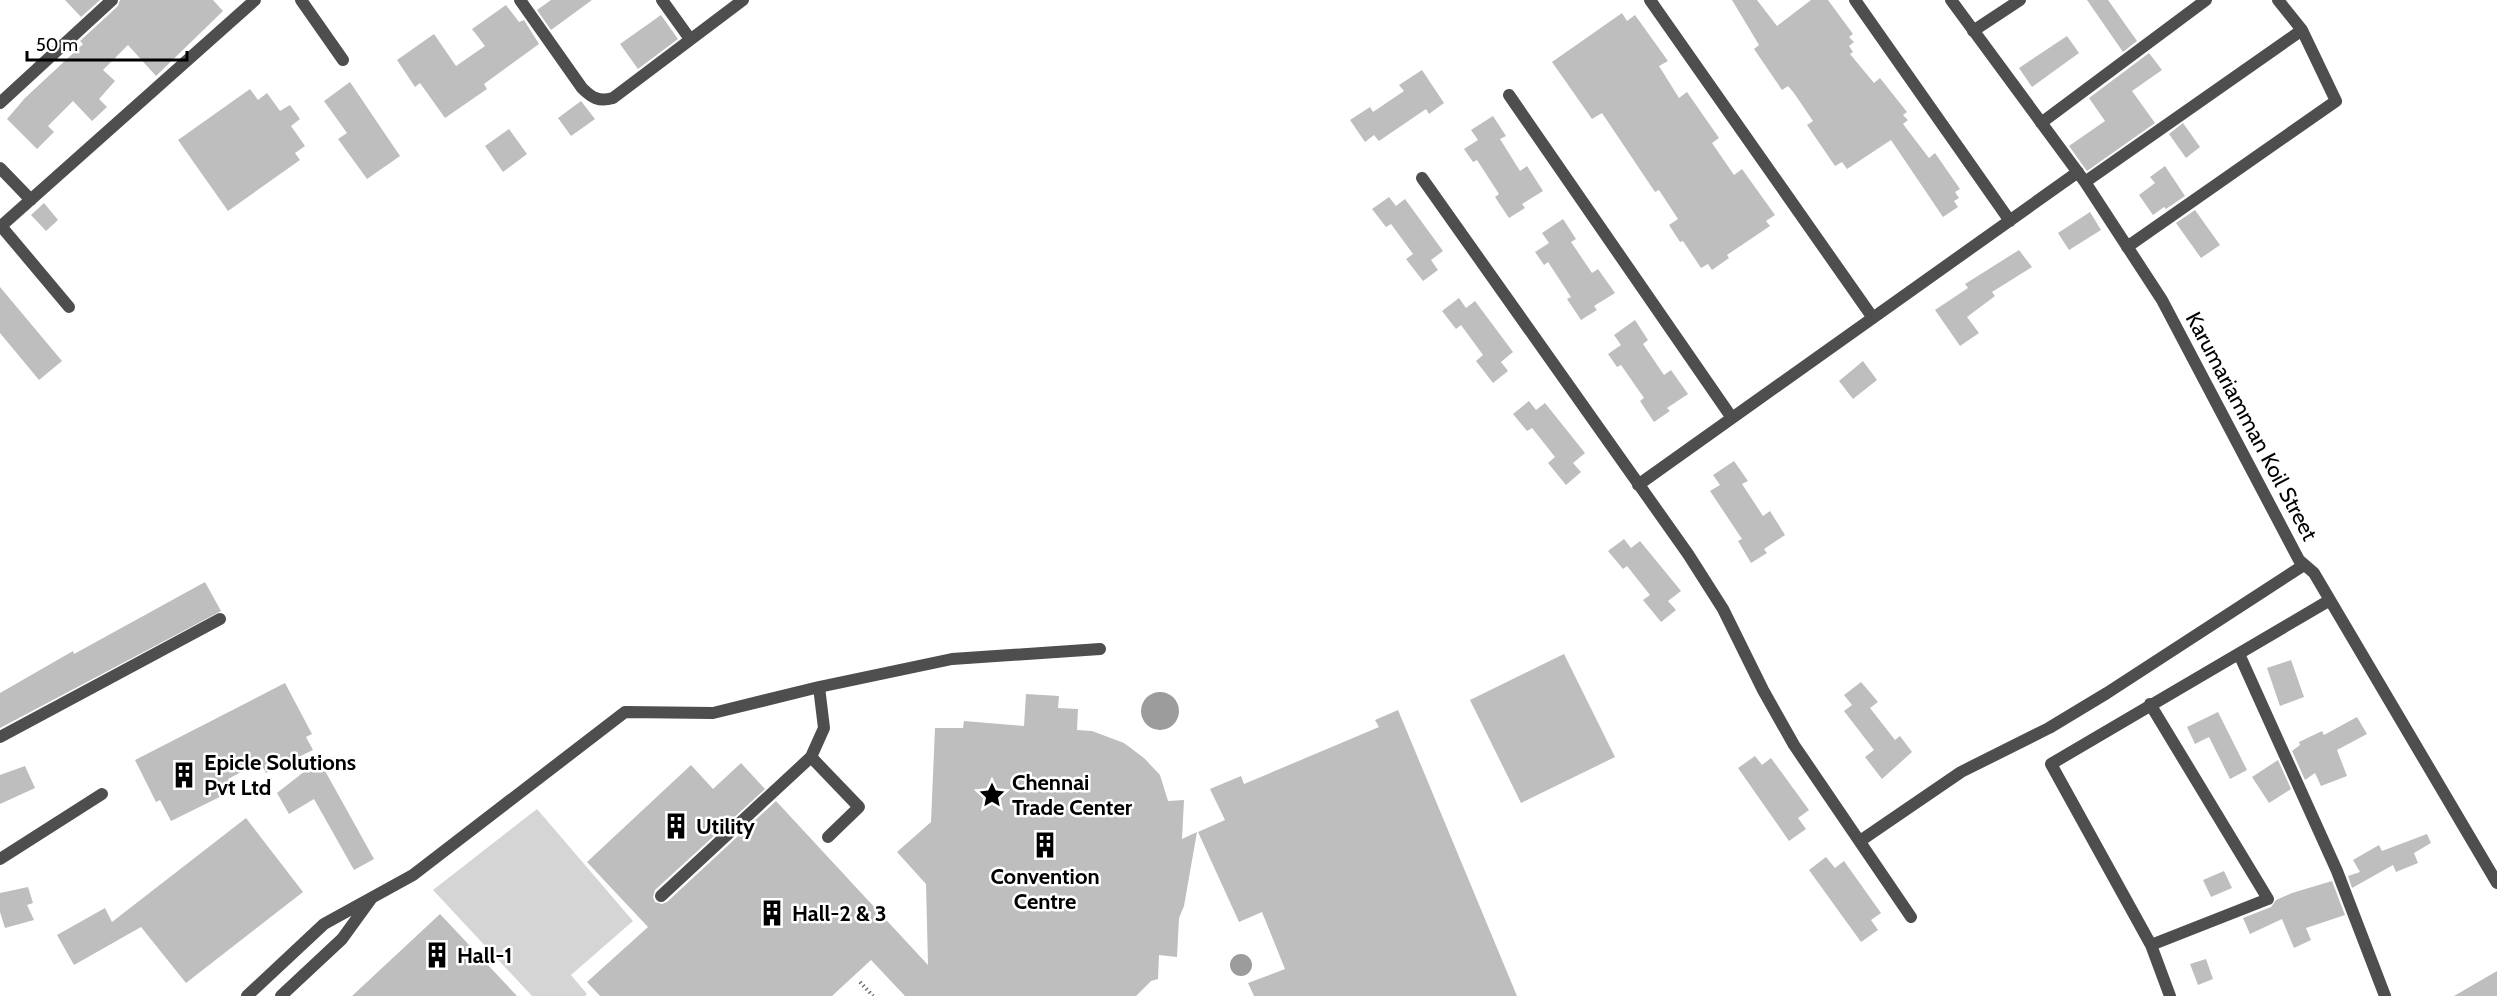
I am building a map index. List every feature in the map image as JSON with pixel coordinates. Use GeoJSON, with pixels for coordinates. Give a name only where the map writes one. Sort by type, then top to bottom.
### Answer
{"type":"FeatureCollection","features":[{"type":"Feature","properties":{"kind":"street"},"geometry":{"type":"LineString","coordinates":[[0,103],[111,0]]}},
{"type":"Feature","properties":{"kind":"street"},"geometry":{"type":"LineString","coordinates":[[69,307],[1,226],[255,0]]}},
{"type":"Feature","properties":{"kind":"street"},"geometry":{"type":"LineString","coordinates":[[301,0],[343,60]]}},
{"type":"Feature","properties":{"kind":"street"},"geometry":{"type":"LineString","coordinates":[[520,0],[582,88],[591,96],[602,101],[613,98],[743,0]]}},
{"type":"Feature","properties":{"kind":"street"},"geometry":{"type":"LineString","coordinates":[[662,0],[690,39]]}},
{"type":"Feature","properties":{"kind":"street"},"geometry":{"type":"LineString","coordinates":[[1650,0],[1873,318]]}},
{"type":"Feature","properties":{"kind":"street"},"geometry":{"type":"LineString","coordinates":[[1855,0],[2010,221]]}},
{"type":"Feature","properties":{"kind":"street","name":"Karumariamman Koil Street"},"geometry":{"type":"LineString","coordinates":[[1951,0],[2081,177],[2162,300],[2299,560],[2314,573],[2496,877]]}},
{"type":"Feature","properties":{"kind":"street"},"geometry":{"type":"LineString","coordinates":[[1973,31],[2020,0]]}},
{"type":"Feature","properties":{"kind":"street"},"geometry":{"type":"LineString","coordinates":[[2041,123],[2206,0]]}},
{"type":"Feature","properties":{"kind":"street"},"geometry":{"type":"LineString","coordinates":[[2127,247],[2336,101],[2302,30],[2278,0]]}},
{"type":"Feature","properties":{"kind":"street"},"geometry":{"type":"LineString","coordinates":[[1638,485],[2010,221],[2081,177],[2302,30]]}},
{"type":"Feature","properties":{"kind":"street"},"geometry":{"type":"LineString","coordinates":[[1509,95],[1732,418]]}},
{"type":"Feature","properties":{"kind":"street"},"geometry":{"type":"LineString","coordinates":[[0,168],[31,200]]}},
{"type":"Feature","properties":{"kind":"street"},"geometry":{"type":"LineString","coordinates":[[1422,178],[1688,554],[1718,601],[1781,723],[1911,916]]}},
{"type":"Feature","properties":{"kind":"street"},"geometry":{"type":"LineString","coordinates":[[1860,842],[1961,772],[2049,728],[2107,693],[2304,565]]}},
{"type":"Feature","properties":{"kind":"street"},"geometry":{"type":"LineString","coordinates":[[2170,996],[2151,945],[2051,764],[2330,600]]}},
{"type":"Feature","properties":{"kind":"street"},"geometry":{"type":"LineString","coordinates":[[0,736],[220,619]]}},
{"type":"Feature","properties":{"kind":"street"},"geometry":{"type":"LineString","coordinates":[[247,996],[324,924],[413,875],[625,712],[713,713],[819,687],[952,659],[1100,649]]}},
{"type":"Feature","properties":{"kind":"street"},"geometry":{"type":"LineString","coordinates":[[2239,654],[2337,871],[2385,996]]}},
{"type":"Feature","properties":{"kind":"street"},"geometry":{"type":"LineString","coordinates":[[661,896],[811,757],[825,728],[819,687]]}},
{"type":"Feature","properties":{"kind":"street"},"geometry":{"type":"LineString","coordinates":[[2150,704],[2268,899],[2151,945]]}},
{"type":"Feature","properties":{"kind":"street"},"geometry":{"type":"LineString","coordinates":[[811,757],[860,807],[828,837]]}},
{"type":"Feature","properties":{"kind":"street"},"geometry":{"type":"LineString","coordinates":[[0,859],[102,794]]}},
{"type":"Feature","properties":{"kind":"street"},"geometry":{"type":"LineString","coordinates":[[281,996],[342,939],[374,896]]}},
{"type":"Feature","properties":{"kind":"path"},"geometry":{"type":"LineString","coordinates":[[860,982],[873,996]]}},
{"type":"Feature","properties":{"kind":"shaded area"},"geometry":{"type":"Polygon","coordinates":[[[1160,692],[1174,697],[1179,711],[1174,725],[1160,730],[1146,725],[1141,711],[1146,697],[1160,692]]]}},
{"type":"Feature","properties":{"kind":"shaded area"},"geometry":{"type":"Polygon","coordinates":[[[537,809],[633,921],[571,975],[587,994],[585,996],[532,996],[433,890],[537,809]]]}},
{"type":"Feature","properties":{"kind":"shaded area"},"geometry":{"type":"Polygon","coordinates":[[[1241,954],[1249,957],[1252,965],[1249,973],[1241,976],[1233,973],[1230,965],[1233,957],[1241,954]]]}},
{"type":"Feature","properties":{"kind":"building"},"geometry":{"type":"Polygon","coordinates":[[[65,0],[100,0],[81,17],[65,0]]]}},
{"type":"Feature","properties":{"kind":"building"},"geometry":{"type":"Polygon","coordinates":[[[120,0],[213,0],[223,11],[156,76],[128,45],[103,70],[115,81],[99,99],[107,107],[92,121],[73,101],[48,126],[54,132],[37,149],[7,119],[25,98],[83,44],[80,41],[118,6],[120,0]]]}},
{"type":"Feature","properties":{"kind":"building"},"geometry":{"type":"Polygon","coordinates":[[[551,0],[592,0],[551,30],[537,10],[551,0]]]}},
{"type":"Feature","properties":{"kind":"building"},"geometry":{"type":"Polygon","coordinates":[[[1732,0],[1757,0],[1777,26],[1811,0],[1828,0],[1853,34],[1849,37],[1854,42],[1849,46],[1853,52],[1850,54],[1874,83],[1880,78],[1907,112],[1903,115],[1908,120],[1903,124],[1929,158],[1935,153],[1960,189],[1955,192],[1959,198],[1954,201],[1958,207],[1943,217],[1891,140],[1847,169],[1842,162],[1835,166],[1807,125],[1813,121],[1794,93],[1788,86],[1782,90],[1754,49],[1759,45],[1732,0]]]}},
{"type":"Feature","properties":{"kind":"building"},"geometry":{"type":"Polygon","coordinates":[[[2087,0],[2108,0],[2137,41],[2123,52],[2087,0]]]}},
{"type":"Feature","properties":{"kind":"building"},"geometry":{"type":"Polygon","coordinates":[[[506,5],[519,22],[524,20],[539,44],[484,84],[487,89],[445,118],[420,83],[415,87],[397,60],[434,34],[456,66],[485,46],[472,29],[506,5]]]}},
{"type":"Feature","properties":{"kind":"building"},"geometry":{"type":"Polygon","coordinates":[[[1622,13],[1627,21],[1635,15],[1668,61],[1659,66],[1679,98],[1687,92],[1719,138],[1712,143],[1734,175],[1742,169],[1775,215],[1766,221],[1770,226],[1727,255],[1729,258],[1712,270],[1708,264],[1701,268],[1683,241],[1680,242],[1669,225],[1678,219],[1659,190],[1655,192],[1602,113],[1592,119],[1552,62],[1622,13]]]}},
{"type":"Feature","properties":{"kind":"building"},"geometry":{"type":"Polygon","coordinates":[[[661,15],[678,39],[638,69],[620,44],[661,15]]]}},
{"type":"Feature","properties":{"kind":"building"},"geometry":{"type":"Polygon","coordinates":[[[2067,36],[2079,53],[2032,87],[2019,68],[2067,36]]]}},
{"type":"Feature","properties":{"kind":"building"},"geometry":{"type":"Polygon","coordinates":[[[2149,53],[2162,70],[2132,91],[2155,123],[2087,171],[2069,146],[2105,121],[2089,98],[2149,53]]]}},
{"type":"Feature","properties":{"kind":"building"},"geometry":{"type":"Polygon","coordinates":[[[1422,70],[1444,103],[1429,114],[1426,109],[1379,141],[1374,135],[1365,142],[1350,120],[1370,107],[1373,112],[1404,91],[1399,85],[1422,70]]]}},
{"type":"Feature","properties":{"kind":"building"},"geometry":{"type":"Polygon","coordinates":[[[350,82],[400,156],[367,179],[338,139],[347,133],[324,101],[350,82]]]}},
{"type":"Feature","properties":{"kind":"building"},"geometry":{"type":"Polygon","coordinates":[[[250,89],[258,100],[267,93],[280,111],[290,105],[300,119],[291,126],[305,146],[295,153],[300,160],[228,211],[178,140],[250,89]]]}},
{"type":"Feature","properties":{"kind":"building"},"geometry":{"type":"Polygon","coordinates":[[[581,101],[595,119],[571,136],[558,118],[581,101]]]}},
{"type":"Feature","properties":{"kind":"building"},"geometry":{"type":"Polygon","coordinates":[[[1493,116],[1506,136],[1500,139],[1520,171],[1527,166],[1543,191],[1522,204],[1525,208],[1509,218],[1495,197],[1499,194],[1477,160],[1473,162],[1464,149],[1478,140],[1471,130],[1493,116]]]}},
{"type":"Feature","properties":{"kind":"building"},"geometry":{"type":"Polygon","coordinates":[[[2183,123],[2200,147],[2186,158],[2169,134],[2183,123]]]}},
{"type":"Feature","properties":{"kind":"building"},"geometry":{"type":"Polygon","coordinates":[[[509,129],[527,154],[503,172],[485,146],[509,129]]]}},
{"type":"Feature","properties":{"kind":"building"},"geometry":{"type":"Polygon","coordinates":[[[2165,166],[2185,196],[2153,215],[2139,195],[2155,183],[2150,177],[2165,166]]]}},
{"type":"Feature","properties":{"kind":"building"},"geometry":{"type":"Polygon","coordinates":[[[1389,197],[1396,206],[1405,199],[1443,251],[1431,260],[1438,270],[1423,281],[1406,259],[1413,254],[1391,224],[1386,227],[1372,209],[1389,197]]]}},
{"type":"Feature","properties":{"kind":"building"},"geometry":{"type":"Polygon","coordinates":[[[44,203],[58,220],[46,231],[31,215],[44,203]]]}},
{"type":"Feature","properties":{"kind":"building"},"geometry":{"type":"Polygon","coordinates":[[[2195,210],[2220,245],[2201,258],[2176,223],[2195,210]]]}},
{"type":"Feature","properties":{"kind":"building"},"geometry":{"type":"Polygon","coordinates":[[[2090,212],[2101,230],[2069,250],[2058,233],[2090,212]]]}},
{"type":"Feature","properties":{"kind":"building"},"geometry":{"type":"Polygon","coordinates":[[[1563,219],[1576,239],[1571,242],[1592,273],[1598,269],[1615,293],[1594,306],[1597,310],[1581,320],[1567,299],[1571,297],[1548,262],[1544,265],[1535,252],[1549,243],[1542,233],[1563,219]]]}},
{"type":"Feature","properties":{"kind":"building"},"geometry":{"type":"Polygon","coordinates":[[[2019,250],[2032,267],[1992,292],[1995,296],[1967,317],[1979,333],[1960,346],[1935,310],[1968,288],[1965,284],[2019,250]]]}},
{"type":"Feature","properties":{"kind":"building"},"geometry":{"type":"Polygon","coordinates":[[[0,287],[62,361],[39,380],[0,333],[0,287]]]}},
{"type":"Feature","properties":{"kind":"building"},"geometry":{"type":"Polygon","coordinates":[[[1459,298],[1466,308],[1475,301],[1513,352],[1501,362],[1508,371],[1493,383],[1476,361],[1483,355],[1461,325],[1456,329],[1442,311],[1459,298]]]}},
{"type":"Feature","properties":{"kind":"building"},"geometry":{"type":"Polygon","coordinates":[[[1635,320],[1648,340],[1643,344],[1664,375],[1671,370],[1688,394],[1667,408],[1670,411],[1654,422],[1640,401],[1644,398],[1621,365],[1617,367],[1608,354],[1621,345],[1614,335],[1635,320]]]}},
{"type":"Feature","properties":{"kind":"building"},"geometry":{"type":"Polygon","coordinates":[[[1863,361],[1877,380],[1853,399],[1839,381],[1863,361]]]}},
{"type":"Feature","properties":{"kind":"building"},"geometry":{"type":"Polygon","coordinates":[[[1529,401],[1536,410],[1545,403],[1585,453],[1573,463],[1581,472],[1566,485],[1548,463],[1555,457],[1532,428],[1527,431],[1513,414],[1529,401]]]}},
{"type":"Feature","properties":{"kind":"building"},"geometry":{"type":"Polygon","coordinates":[[[1734,461],[1748,481],[1742,484],[1763,516],[1770,511],[1785,535],[1764,549],[1767,553],[1751,563],[1738,541],[1742,539],[1710,491],[1720,485],[1713,475],[1734,461]]]}},
{"type":"Feature","properties":{"kind":"building"},"geometry":{"type":"Polygon","coordinates":[[[1624,539],[1631,548],[1640,541],[1681,591],[1668,601],[1676,610],[1661,622],[1643,600],[1650,595],[1627,566],[1623,569],[1608,551],[1624,539]]]}},
{"type":"Feature","properties":{"kind":"building"},"geometry":{"type":"Polygon","coordinates":[[[205,582],[221,611],[0,728],[0,693],[73,651],[74,654],[205,582]]]}},
{"type":"Feature","properties":{"kind":"building"},"geometry":{"type":"Polygon","coordinates":[[[1564,654],[1615,757],[1521,803],[1470,700],[1564,654]]]}},
{"type":"Feature","properties":{"kind":"building"},"geometry":{"type":"Polygon","coordinates":[[[2291,660],[2304,697],[2280,706],[2267,668],[2291,660]]]}},
{"type":"Feature","properties":{"kind":"building"},"geometry":{"type":"Polygon","coordinates":[[[1861,682],[1878,702],[1870,708],[1895,740],[1900,736],[1912,752],[1882,779],[1865,757],[1874,750],[1844,711],[1852,705],[1844,695],[1861,682]]]}},
{"type":"Feature","properties":{"kind":"building"},"geometry":{"type":"Polygon","coordinates":[[[285,683],[312,734],[306,737],[313,750],[266,773],[260,762],[228,779],[234,790],[171,821],[160,800],[156,802],[135,760],[285,683]]]}},
{"type":"Feature","properties":{"kind":"building"},"geometry":{"type":"Polygon","coordinates":[[[1026,694],[1059,696],[1058,708],[1078,709],[1077,730],[1092,731],[1124,743],[1144,758],[1160,775],[1168,801],[1184,800],[1182,839],[1197,832],[1184,906],[1179,918],[1177,957],[1159,955],[1158,979],[1151,981],[1136,996],[905,996],[871,960],[832,996],[600,996],[587,982],[648,927],[587,862],[691,765],[713,789],[741,763],[765,789],[655,890],[653,897],[655,902],[662,904],[667,902],[776,801],[928,965],[926,884],[897,852],[931,822],[935,728],[963,728],[964,721],[1024,726],[1026,694]]]}},
{"type":"Feature","properties":{"kind":"building"},"geometry":{"type":"Polygon","coordinates":[[[1398,710],[1517,996],[1254,996],[1248,983],[1285,969],[1262,912],[1239,922],[1198,832],[1225,820],[1210,789],[1241,776],[1244,784],[1379,727],[1375,720],[1398,710]]]}},
{"type":"Feature","properties":{"kind":"building"},"geometry":{"type":"Polygon","coordinates":[[[2218,712],[2247,770],[2230,779],[2209,737],[2195,744],[2187,727],[2218,712]]]}},
{"type":"Feature","properties":{"kind":"building"},"geometry":{"type":"Polygon","coordinates":[[[2357,717],[2367,734],[2337,750],[2347,776],[2321,786],[2315,773],[2305,780],[2292,751],[2300,745],[2299,742],[2322,731],[2324,735],[2357,717]]]}},
{"type":"Feature","properties":{"kind":"building"},"geometry":{"type":"Polygon","coordinates":[[[1755,756],[1762,765],[1771,758],[1809,810],[1798,818],[1806,829],[1789,841],[1738,768],[1755,756]]]}},
{"type":"Feature","properties":{"kind":"building"},"geometry":{"type":"Polygon","coordinates":[[[319,760],[374,859],[354,870],[314,799],[289,814],[277,793],[319,760]]]}},
{"type":"Feature","properties":{"kind":"building"},"geometry":{"type":"Polygon","coordinates":[[[2278,760],[2291,789],[2269,803],[2252,777],[2278,760]]]}},
{"type":"Feature","properties":{"kind":"building"},"geometry":{"type":"Polygon","coordinates":[[[25,766],[35,788],[0,804],[0,775],[25,766]]]}},
{"type":"Feature","properties":{"kind":"building"},"geometry":{"type":"Polygon","coordinates":[[[246,818],[303,892],[186,983],[141,927],[74,965],[57,935],[105,908],[112,922],[246,818]]]}},
{"type":"Feature","properties":{"kind":"building"},"geometry":{"type":"Polygon","coordinates":[[[2427,834],[2431,843],[2414,853],[2418,863],[2396,872],[2393,865],[2352,888],[2348,876],[2360,872],[2353,860],[2379,845],[2382,851],[2427,834]]]}},
{"type":"Feature","properties":{"kind":"building"},"geometry":{"type":"Polygon","coordinates":[[[1826,857],[1835,868],[1844,861],[1881,913],[1871,920],[1878,930],[1861,942],[1809,870],[1826,857]]]}},
{"type":"Feature","properties":{"kind":"building"},"geometry":{"type":"Polygon","coordinates":[[[2224,871],[2232,888],[2211,897],[2203,880],[2224,871]]]}},
{"type":"Feature","properties":{"kind":"building"},"geometry":{"type":"Polygon","coordinates":[[[2332,881],[2345,915],[2306,928],[2311,940],[2294,948],[2282,919],[2250,934],[2243,918],[2271,907],[2276,900],[2292,893],[2332,881]]]}},
{"type":"Feature","properties":{"kind":"building"},"geometry":{"type":"Polygon","coordinates":[[[28,887],[33,903],[27,905],[34,920],[5,928],[0,912],[0,893],[28,887]]]}},
{"type":"Feature","properties":{"kind":"building","name":"Hall-1"},"geometry":{"type":"Polygon","coordinates":[[[440,914],[517,996],[352,996],[440,914]]]}},
{"type":"Feature","properties":{"kind":"building"},"geometry":{"type":"Polygon","coordinates":[[[2206,959],[2213,979],[2198,985],[2190,964],[2206,959]]]}},
{"type":"Feature","properties":{"kind":"building"},"geometry":{"type":"Polygon","coordinates":[[[2497,971],[2497,996],[2454,996],[2497,971]]]}},
{"type":"Feature","properties":{"kind":"place","name":"Epicle Solutions Pvt Ltd"},"geometry":{"type":"Point","coordinates":[184,775]}},
{"type":"Feature","properties":{"kind":"place","name":"Chennai Trade Center"},"geometry":{"type":"Point","coordinates":[992,795]}},
{"type":"Feature","properties":{"kind":"place","name":"Utility"},"geometry":{"type":"Point","coordinates":[676,826]}},
{"type":"Feature","properties":{"kind":"place","name":"Convention Centre"},"geometry":{"type":"Point","coordinates":[1045,845]}},
{"type":"Feature","properties":{"kind":"place","name":"Hall-2 & 3"},"geometry":{"type":"Point","coordinates":[772,913]}},
{"type":"Feature","properties":{"kind":"place","name":"Hall-1"},"geometry":{"type":"Point","coordinates":[437,955]}}]}
